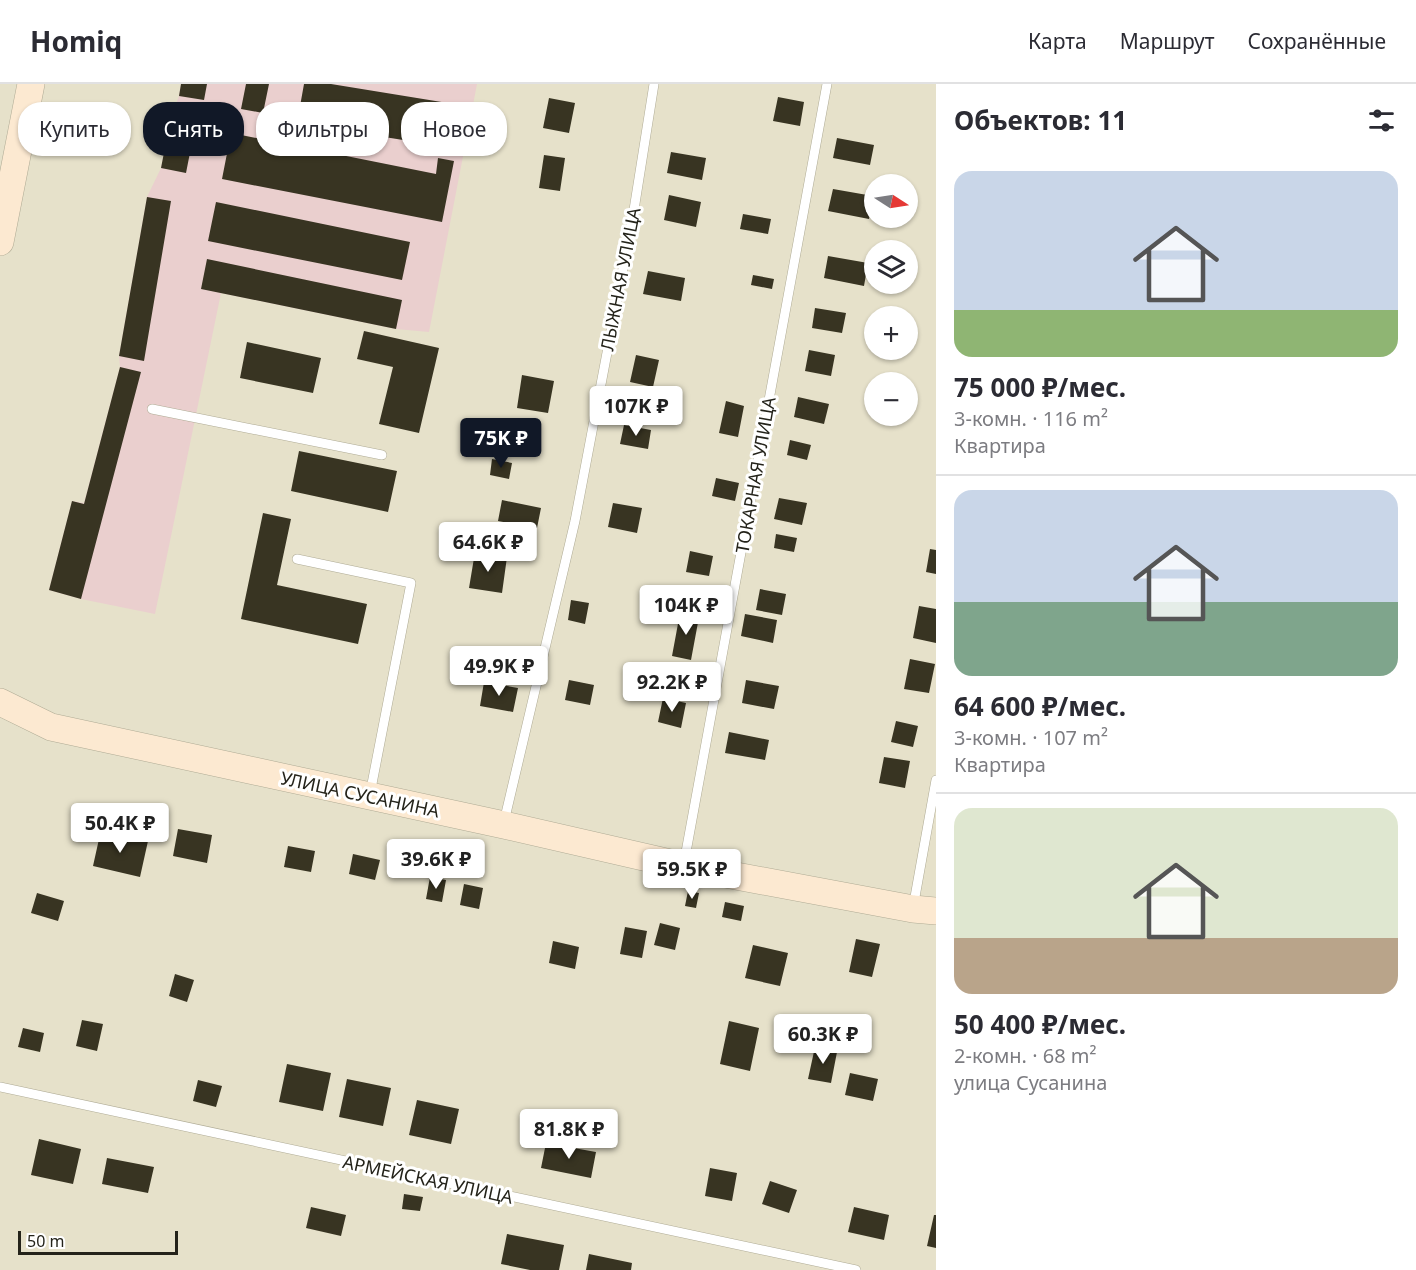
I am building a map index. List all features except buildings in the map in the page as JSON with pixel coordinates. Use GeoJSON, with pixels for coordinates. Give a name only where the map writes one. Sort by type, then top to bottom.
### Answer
{"type":"FeatureCollection","features":[{"type":"Feature","properties":{"kind":"street"},"geometry":{"type":"LineString","coordinates":[[0,242],[11,165],[31,84]]}},
{"type":"Feature","properties":{"kind":"street","name":"УЛИЦА СУСАНИНА"},"geometry":{"type":"LineString","coordinates":[[0,702],[51,727],[683,866],[925,910]]}},
{"type":"Feature","properties":{"kind":"lane","name":"ЛЫЖНАЯ УЛИЦА"},"geometry":{"type":"LineString","coordinates":[[504,825],[575,521],[633,216],[654,84]]}},
{"type":"Feature","properties":{"kind":"lane","name":"ТОКАРНАЯ УЛИЦА"},"geometry":{"type":"LineString","coordinates":[[683,866],[827,84]]}},
{"type":"Feature","properties":{"kind":"lane"},"geometry":{"type":"LineString","coordinates":[[152,410],[382,455]]}},
{"type":"Feature","properties":{"kind":"lane"},"geometry":{"type":"LineString","coordinates":[[297,559],[411,583],[369,796]]}},
{"type":"Feature","properties":{"kind":"lane"},"geometry":{"type":"LineString","coordinates":[[925,910],[936,780]]}},
{"type":"Feature","properties":{"kind":"lane","name":"АРМЕЙСКАЯ УЛИЦА"},"geometry":{"type":"LineString","coordinates":[[0,1087],[856,1270]]}},
{"type":"Feature","properties":{"kind":"shaded area"},"geometry":{"type":"Polygon","coordinates":[[[181,84],[477,84],[474,102],[401,102],[401,156],[463,156],[429,332],[396,329],[221,293],[155,614],[49,590],[72,501],[84,503],[120,367],[119,356],[147,197],[161,168],[163,156],[244,156],[244,102],[177,102],[181,84]]]}}]}
